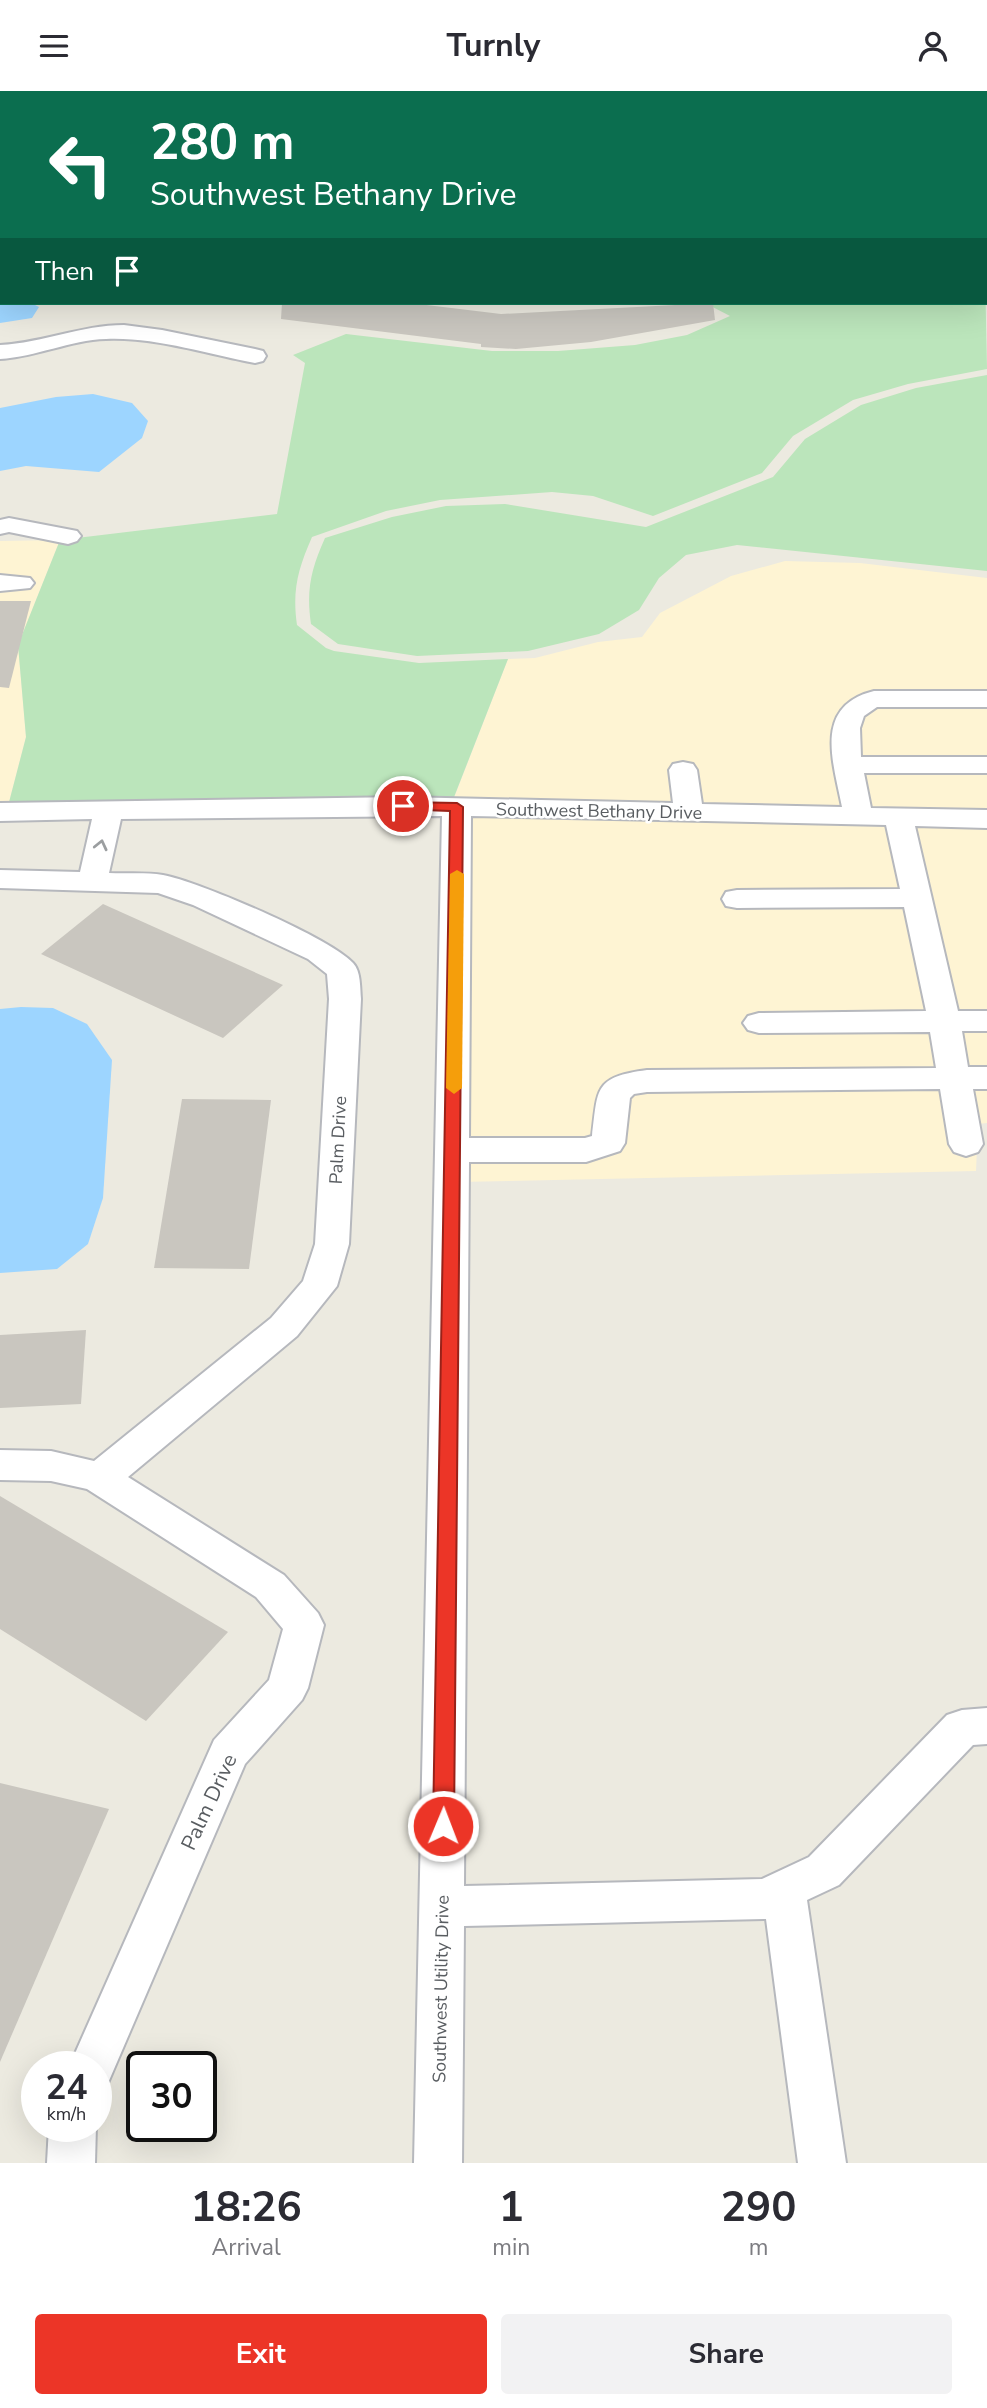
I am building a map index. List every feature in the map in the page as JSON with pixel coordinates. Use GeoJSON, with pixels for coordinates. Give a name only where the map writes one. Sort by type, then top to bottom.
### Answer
{"type":"FeatureCollection","features":[{"type":"Feature","properties":{"kind":"street"},"geometry":{"type":"LineString","coordinates":[[0,352],[36,348],[74,336],[105,332],[177,339],[206,348],[255,356]]}},
{"type":"Feature","properties":{"kind":"street"},"geometry":{"type":"LineString","coordinates":[[0,527],[9,525],[68,536]]}},
{"type":"Feature","properties":{"kind":"street"},"geometry":{"type":"LineString","coordinates":[[858,817],[845,733],[849,716],[861,703],[874,699],[987,699]]}},
{"type":"Feature","properties":{"kind":"street"},"geometry":{"type":"LineString","coordinates":[[850,765],[987,765]]}},
{"type":"Feature","properties":{"kind":"street"},"geometry":{"type":"LineString","coordinates":[[683,770],[689,813]]}},
{"type":"Feature","properties":{"kind":"street","name":"Southwest Bethany Drive"},"geometry":{"type":"LineString","coordinates":[[0,812],[457,807],[987,819]]}},
{"type":"Feature","properties":{"kind":"street","name":"Southwest Utility Drive"},"geometry":{"type":"LineString","coordinates":[[438,2163],[457,807]]}},
{"type":"Feature","properties":{"kind":"street"},"geometry":{"type":"LineString","coordinates":[[93,880],[109,810]]}},
{"type":"Feature","properties":{"kind":"street"},"geometry":{"type":"LineString","coordinates":[[899,818],[944,1021],[966,1144]]}},
{"type":"Feature","properties":{"kind":"street","name":"Palm Drive"},"geometry":{"type":"LineString","coordinates":[[0,879],[161,884],[204,898],[296,941],[319,952],[342,970],[345,999],[332,1244],[319,1286],[284,1327],[100,1478]]}},
{"type":"Feature","properties":{"kind":"street"},"geometry":{"type":"LineString","coordinates":[[737,899],[917,898]]}},
{"type":"Feature","properties":{"kind":"street"},"geometry":{"type":"LineString","coordinates":[[759,1023],[987,1021]]}},
{"type":"Feature","properties":{"kind":"street"},"geometry":{"type":"LineString","coordinates":[[453,1150],[586,1150],[608,1143],[614,1094],[625,1084],[647,1081],[987,1078]]}},
{"type":"Feature","properties":{"kind":"street","name":"Palm Drive"},"geometry":{"type":"LineString","coordinates":[[0,1465],[36,1463],[75,1469],[100,1478],[270,1585],[304,1625],[287,1688],[229,1753],[99,2051]]}},
{"type":"Feature","properties":{"kind":"street"},"geometry":{"type":"LineString","coordinates":[[442,1907],[765,1899],[824,1871],[962,1728],[987,1726]]}},
{"type":"Feature","properties":{"kind":"street"},"geometry":{"type":"LineString","coordinates":[[784,1890],[822,2163]]}},
{"type":"Feature","properties":{"kind":"street"},"geometry":{"type":"LineString","coordinates":[[71,2163],[72,2142]]}},
{"type":"Feature","properties":{"kind":"shaded area"},"geometry":{"type":"Polygon","coordinates":[[[60,540],[18,645],[26,737],[7,810],[0,810],[0,541],[60,540]]]}},
{"type":"Feature","properties":{"kind":"shaded area"},"geometry":{"type":"Polygon","coordinates":[[[785,561],[860,563],[987,578],[987,1123],[978,1124],[976,1171],[458,1182],[443,826],[508,659],[535,658],[598,642],[642,637],[660,613],[731,576],[785,561]]]}},
{"type":"Feature","properties":{"kind":"green space"},"geometry":{"type":"Polygon","coordinates":[[[709,305],[986,305],[987,369],[908,384],[853,400],[793,436],[762,473],[653,516],[593,496],[552,492],[440,500],[386,511],[312,537],[297,580],[297,625],[326,648],[419,663],[508,659],[447,815],[7,810],[26,737],[18,645],[60,540],[277,514],[305,363],[293,355],[346,334],[492,351],[558,351],[635,345],[687,335],[730,316],[709,305]]]}},
{"type":"Feature","properties":{"kind":"green space"},"geometry":{"type":"Polygon","coordinates":[[[987,375],[987,571],[737,545],[686,555],[659,578],[639,610],[599,634],[528,651],[417,656],[338,644],[311,624],[311,580],[325,538],[392,517],[446,506],[505,504],[646,527],[773,477],[805,439],[861,405],[916,388],[987,375]]]}},
{"type":"Feature","properties":{"kind":"water"},"geometry":{"type":"Polygon","coordinates":[[[0,305],[39,307],[32,318],[0,323],[0,305]]]}},
{"type":"Feature","properties":{"kind":"water"},"geometry":{"type":"Polygon","coordinates":[[[93,394],[132,403],[148,421],[142,438],[99,472],[26,466],[0,471],[0,408],[56,397],[93,394]]]}},
{"type":"Feature","properties":{"kind":"water"},"geometry":{"type":"Polygon","coordinates":[[[53,1008],[87,1024],[112,1060],[103,1198],[88,1244],[57,1269],[0,1273],[0,1009],[53,1008]]]}},
{"type":"Feature","properties":{"kind":"building"},"geometry":{"type":"Polygon","coordinates":[[[282,305],[427,305],[501,314],[713,305],[715,320],[591,342],[516,349],[481,347],[481,344],[281,319],[282,305]]]}},
{"type":"Feature","properties":{"kind":"building"},"geometry":{"type":"Polygon","coordinates":[[[0,601],[31,601],[9,688],[0,687],[0,601]]]}},
{"type":"Feature","properties":{"kind":"building"},"geometry":{"type":"Polygon","coordinates":[[[103,904],[283,985],[223,1038],[41,954],[103,904]]]}},
{"type":"Feature","properties":{"kind":"building"},"geometry":{"type":"Polygon","coordinates":[[[182,1099],[271,1100],[249,1269],[154,1268],[182,1099]]]}},
{"type":"Feature","properties":{"kind":"building"},"geometry":{"type":"Polygon","coordinates":[[[86,1330],[81,1404],[0,1408],[0,1335],[86,1330]]]}},
{"type":"Feature","properties":{"kind":"building"},"geometry":{"type":"Polygon","coordinates":[[[0,1496],[228,1632],[146,1721],[0,1629],[0,1496]]]}},
{"type":"Feature","properties":{"kind":"building"},"geometry":{"type":"Polygon","coordinates":[[[0,1783],[109,1809],[0,2062],[0,1783]]]}},
{"type":"Feature","properties":{"kind":"slow traffic"},"geometry":{"type":"LineString","coordinates":[[454,1088],[457,874]]}},
{"type":"Feature","properties":{"kind":"route"},"geometry":{"type":"LineString","coordinates":[[403,806],[457,807],[443,1826]]}}]}
